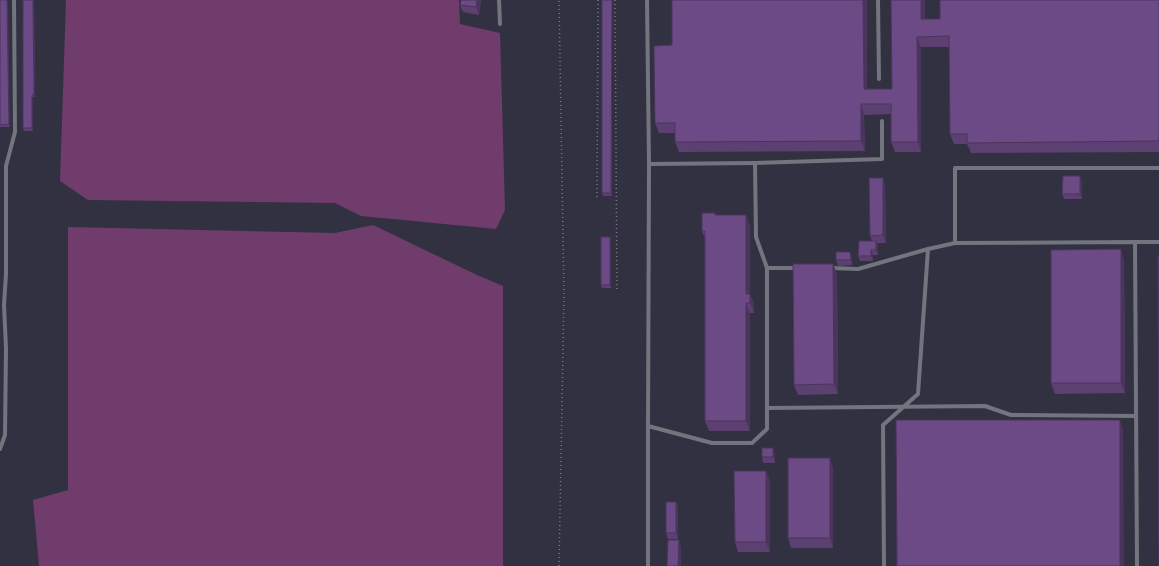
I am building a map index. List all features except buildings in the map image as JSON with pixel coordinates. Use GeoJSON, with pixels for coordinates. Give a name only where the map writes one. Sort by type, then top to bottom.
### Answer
{"type":"FeatureCollection","features":[{"type":"Feature","properties":{"kind":"lane"},"geometry":{"type":"LineString","coordinates":[[0,449],[5,435],[6,348],[4,305],[6,274],[6,166],[16,132],[14,0]]}},
{"type":"Feature","properties":{"kind":"lane"},"geometry":{"type":"LineString","coordinates":[[499,0],[500,24]]}},
{"type":"Feature","properties":{"kind":"lane"},"geometry":{"type":"LineString","coordinates":[[647,0],[649,164],[648,566]]}},
{"type":"Feature","properties":{"kind":"lane"},"geometry":{"type":"LineString","coordinates":[[878,0],[879,78]]}},
{"type":"Feature","properties":{"kind":"lane"},"geometry":{"type":"LineString","coordinates":[[649,164],[882,159],[882,121]]}},
{"type":"Feature","properties":{"kind":"lane"},"geometry":{"type":"LineString","coordinates":[[648,426],[712,443],[752,443],[767,429],[768,268],[756,237],[755,162]]}},
{"type":"Feature","properties":{"kind":"lane"},"geometry":{"type":"LineString","coordinates":[[956,243],[955,168],[1159,168]]}},
{"type":"Feature","properties":{"kind":"lane"},"geometry":{"type":"LineString","coordinates":[[1135,242],[1137,566]]}},
{"type":"Feature","properties":{"kind":"lane"},"geometry":{"type":"LineString","coordinates":[[828,268],[858,268],[956,243],[1159,242]]}},
{"type":"Feature","properties":{"kind":"lane"},"geometry":{"type":"LineString","coordinates":[[884,566],[883,425],[918,394],[928,249]]}},
{"type":"Feature","properties":{"kind":"lane"},"geometry":{"type":"LineString","coordinates":[[768,268],[805,268]]}},
{"type":"Feature","properties":{"kind":"lane"},"geometry":{"type":"LineString","coordinates":[[767,408],[985,406],[1011,415],[1136,416]]}},
{"type":"Feature","properties":{"kind":"path"},"geometry":{"type":"LineString","coordinates":[[559,0],[564,295],[559,566]]}},
{"type":"Feature","properties":{"kind":"path"},"geometry":{"type":"LineString","coordinates":[[597,196],[598,0]]}},
{"type":"Feature","properties":{"kind":"path"},"geometry":{"type":"LineString","coordinates":[[615,0],[617,290]]}},
{"type":"Feature","properties":{"kind":"shaded area"},"geometry":{"type":"Polygon","coordinates":[[[66,0],[459,0],[460,24],[500,33],[505,210],[496,229],[361,216],[335,203],[88,200],[60,181],[66,0]]]}},
{"type":"Feature","properties":{"kind":"shaded area"},"geometry":{"type":"Polygon","coordinates":[[[373,225],[503,286],[503,566],[39,566],[33,500],[68,490],[68,227],[335,233],[373,225]]]}}]}
